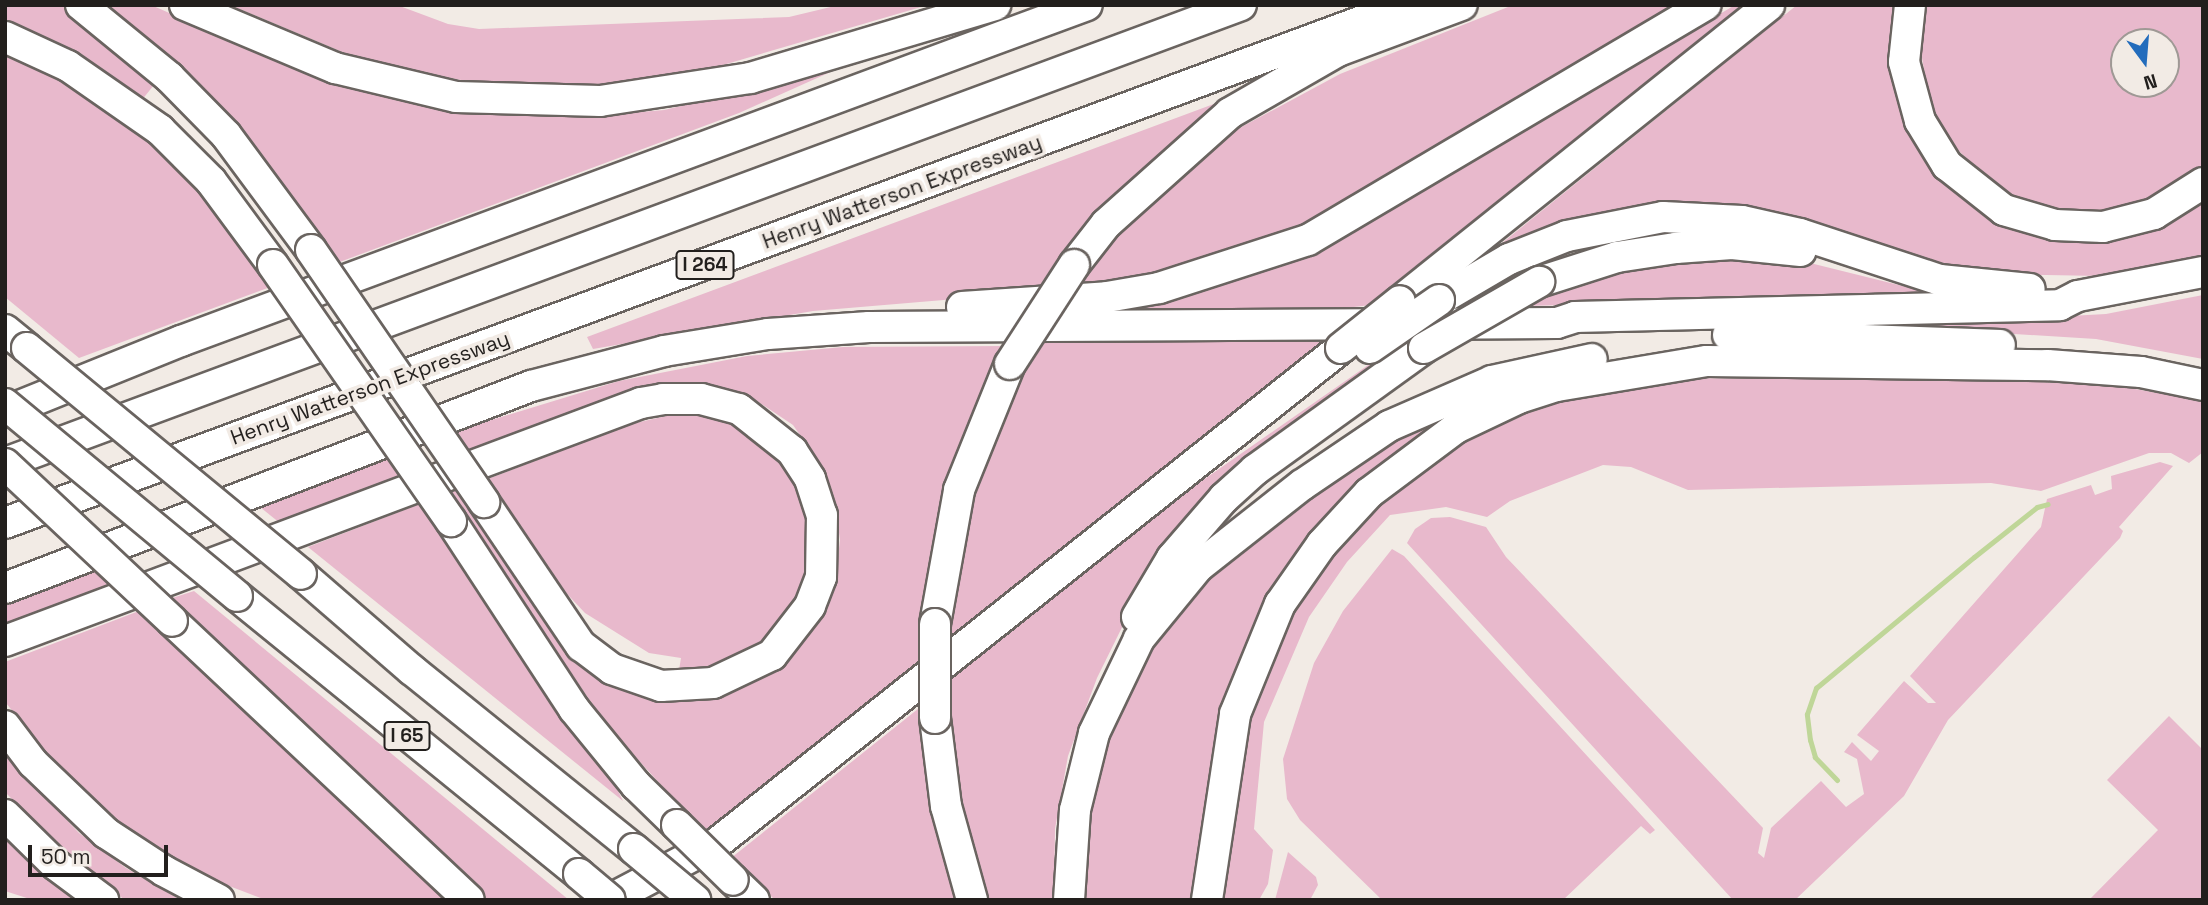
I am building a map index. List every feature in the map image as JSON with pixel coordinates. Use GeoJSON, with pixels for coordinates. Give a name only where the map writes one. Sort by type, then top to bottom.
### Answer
{"type":"FeatureCollection","features":[{"type":"Feature","properties":{"kind":"highway"},"geometry":{"type":"LineString","coordinates":[[5,641],[641,403],[663,399],[701,399],[739,409],[792,451],[810,479],[822,515],[821,577],[793,632],[766,659],[713,683],[661,686],[612,669],[581,646],[484,502],[311,250],[226,135],[161,70],[80,5]]}},
{"type":"Feature","properties":{"kind":"highway"},"geometry":{"type":"LineString","coordinates":[[185,5],[335,68],[456,97],[600,101],[750,78],[995,5]]}},
{"type":"Feature","properties":{"kind":"highway"},"geometry":{"type":"LineString","coordinates":[[5,412],[181,341],[1087,5]]}},
{"type":"Feature","properties":{"kind":"highway"},"geometry":{"type":"LineString","coordinates":[[469,900],[5,463],[1241,5]]}},
{"type":"Feature","properties":{"kind":"highway","name":"Henry Watterson Expressway"},"geometry":{"type":"LineString","coordinates":[[5,523],[1405,5]]}},
{"type":"Feature","properties":{"kind":"highway"},"geometry":{"type":"LineString","coordinates":[[972,900],[946,806],[936,718],[935,624],[959,490],[1010,364],[1074,265],[1107,224],[1230,113],[1338,51],[1462,5]]}},
{"type":"Feature","properties":{"kind":"highway"},"geometry":{"type":"LineString","coordinates":[[869,327],[932,309],[1107,297],[1184,282],[1256,260],[1338,225],[1706,5]]}},
{"type":"Feature","properties":{"kind":"highway"},"geometry":{"type":"LineString","coordinates":[[609,900],[717,843],[1769,5]]}},
{"type":"Feature","properties":{"kind":"highway"},"geometry":{"type":"LineString","coordinates":[[1910,5],[1905,62],[1920,121],[1947,164],[2004,210],[2054,225],[2103,227],[2154,214],[2203,183]]}},
{"type":"Feature","properties":{"kind":"highway"},"geometry":{"type":"LineString","coordinates":[[5,37],[68,66],[160,130],[211,181],[273,265],[451,521],[575,709],[636,785],[744,890]]}},
{"type":"Feature","properties":{"kind":"highway"},"geometry":{"type":"LineString","coordinates":[[1280,397],[1341,368],[1439,300],[1509,259],[1567,236],[1663,217],[1765,226],[1870,255],[1880,262],[1953,282],[2060,290],[2078,296]]}},
{"type":"Feature","properties":{"kind":"highway"},"geometry":{"type":"LineString","coordinates":[[1067,900],[1062,835],[1073,766],[1098,692],[1151,589],[1195,528],[1255,470],[1424,348],[1539,282],[1617,257],[1732,244],[1806,251],[1866,264],[1880,262]]}},
{"type":"Feature","properties":{"kind":"highway"},"geometry":{"type":"LineString","coordinates":[[5,589],[467,409],[565,376],[699,345],[869,327],[1557,323],[1575,317],[2060,305],[2078,296],[2203,272]]}},
{"type":"Feature","properties":{"kind":"highway"},"geometry":{"type":"LineString","coordinates":[[1557,323],[1575,329],[2119,350],[2203,368]]}},
{"type":"Feature","properties":{"kind":"highway","name":"I 65"},"geometry":{"type":"LineString","coordinates":[[16,339],[301,574],[412,670],[695,900]]}},
{"type":"Feature","properties":{"kind":"highway"},"geometry":{"type":"LineString","coordinates":[[1067,900],[1075,810],[1086,758],[1108,696],[1154,617],[1198,567],[1231,539],[1389,426],[1492,381],[1586,360],[1685,355],[1707,361]]}},
{"type":"Feature","properties":{"kind":"highway"},"geometry":{"type":"LineString","coordinates":[[1207,900],[1227,749],[1246,683],[1280,604],[1303,569],[1347,516],[1427,446],[1519,398],[1596,377],[1707,361],[2047,365],[2140,372],[2203,385]]}},
{"type":"Feature","properties":{"kind":"highway"},"geometry":{"type":"LineString","coordinates":[[5,397],[59,391]]}},
{"type":"Feature","properties":{"kind":"highway","name":"I 65"},"geometry":{"type":"LineString","coordinates":[[5,404],[609,900]]}},
{"type":"Feature","properties":{"kind":"highway"},"geometry":{"type":"LineString","coordinates":[[5,726],[33,764],[106,833],[164,871],[219,900]]}},
{"type":"Feature","properties":{"kind":"highway"},"geometry":{"type":"LineString","coordinates":[[5,815],[57,865],[103,900]]}},
{"type":"Feature","properties":{"kind":"shaded area"},"geometry":{"type":"Polygon","coordinates":[[[5,5],[63,5],[158,80],[141,101],[5,23],[5,5]]]}},
{"type":"Feature","properties":{"kind":"shaded area"},"geometry":{"type":"Polygon","coordinates":[[[101,5],[151,5],[252,49],[463,110],[501,115],[583,117],[664,110],[835,70],[739,113],[337,263],[101,5]]]}},
{"type":"Feature","properties":{"kind":"shaded area"},"geometry":{"type":"Polygon","coordinates":[[[230,5],[397,5],[448,24],[479,29],[789,17],[839,5],[928,5],[689,75],[608,86],[478,83],[411,71],[347,54],[230,5]]]}},
{"type":"Feature","properties":{"kind":"shaded area"},"geometry":{"type":"Polygon","coordinates":[[[1513,5],[1690,5],[1331,219],[1206,267],[1073,289],[1119,229],[1234,131],[1340,74],[1513,5]]]}},
{"type":"Feature","properties":{"kind":"shaded area"},"geometry":{"type":"Polygon","coordinates":[[[1735,5],[1750,5],[1371,305],[1328,310],[1103,312],[1234,281],[1339,240],[1735,5]]]}},
{"type":"Feature","properties":{"kind":"shaded area"},"geometry":{"type":"Polygon","coordinates":[[[1797,5],[1901,5],[1941,171],[2116,238],[2157,228],[2203,202],[2203,258],[2101,276],[1998,274],[1936,264],[1742,211],[1476,264],[1797,5]]]}},
{"type":"Feature","properties":{"kind":"shaded area"},"geometry":{"type":"Polygon","coordinates":[[[1927,5],[2203,5],[2203,169],[2159,199],[2105,214],[2069,214],[2013,197],[1995,187],[1950,142],[1929,99],[1921,52],[1927,5]]]}},
{"type":"Feature","properties":{"kind":"shaded area"},"geometry":{"type":"Polygon","coordinates":[[[5,47],[95,94],[195,179],[273,286],[79,358],[5,297],[5,47]]]}},
{"type":"Feature","properties":{"kind":"shaded area"},"geometry":{"type":"Polygon","coordinates":[[[1246,92],[1040,292],[813,311],[593,349],[587,337],[1246,92]]]}},
{"type":"Feature","properties":{"kind":"shaded area"},"geometry":{"type":"Polygon","coordinates":[[[1693,257],[1802,261],[1943,296],[1522,306],[1593,277],[1693,257]]]}},
{"type":"Feature","properties":{"kind":"shaded area"},"geometry":{"type":"Polygon","coordinates":[[[2203,295],[2203,359],[2096,339],[1887,326],[2106,314],[2203,295]]]}},
{"type":"Feature","properties":{"kind":"shaded area"},"geometry":{"type":"Polygon","coordinates":[[[1327,339],[949,638],[975,484],[1038,342],[1327,339]]]}},
{"type":"Feature","properties":{"kind":"shaded area"},"geometry":{"type":"Polygon","coordinates":[[[1007,346],[971,418],[943,501],[924,607],[923,660],[706,834],[608,727],[447,493],[458,490],[571,645],[711,696],[730,692],[764,677],[796,652],[820,619],[835,582],[840,540],[834,497],[818,461],[793,425],[748,395],[696,383],[669,384],[468,456],[452,432],[619,381],[747,356],[843,347],[1007,346]]]}},
{"type":"Feature","properties":{"kind":"shaded area"},"geometry":{"type":"Polygon","coordinates":[[[1394,347],[1405,350],[1272,445],[1134,603],[1097,678],[1068,756],[1055,829],[1054,900],[987,900],[955,783],[948,681],[1196,485],[1394,347]]]}},
{"type":"Feature","properties":{"kind":"shaded area"},"geometry":{"type":"Polygon","coordinates":[[[1679,378],[2025,381],[2124,387],[2203,401],[2203,452],[2189,463],[2171,453],[2149,453],[2041,491],[1991,483],[1688,490],[1631,467],[1603,465],[1510,501],[1487,517],[1446,507],[1390,515],[1347,562],[1309,617],[1264,722],[1254,829],[1273,850],[1268,884],[1259,900],[1221,900],[1248,718],[1268,659],[1322,566],[1384,497],[1457,442],[1558,397],[1679,378]]]}},
{"type":"Feature","properties":{"kind":"shaded area"},"geometry":{"type":"Polygon","coordinates":[[[1459,406],[1283,583],[1199,900],[1082,900],[1089,785],[1133,670],[1211,571],[1375,448],[1459,406]]]}},
{"type":"Feature","properties":{"kind":"shaded area"},"geometry":{"type":"Polygon","coordinates":[[[684,412],[735,424],[781,458],[808,507],[810,562],[799,597],[761,645],[704,669],[679,670],[681,658],[649,653],[585,613],[553,579],[485,480],[631,424],[684,412]]]}},
{"type":"Feature","properties":{"kind":"shaded area"},"geometry":{"type":"Polygon","coordinates":[[[389,455],[407,482],[286,528],[260,507],[389,455]]]}},
{"type":"Feature","properties":{"kind":"shaded area"},"geometry":{"type":"Polygon","coordinates":[[[2160,462],[2173,466],[2119,527],[2123,531],[2120,538],[1948,720],[1904,796],[1795,900],[1733,900],[1407,543],[1415,529],[1431,518],[1450,517],[1486,527],[1506,557],[1763,828],[1758,853],[1764,858],[1771,828],[1821,781],[1846,807],[1864,794],[1857,759],[1844,752],[1852,742],[1871,761],[1879,751],[1857,735],[1904,681],[1928,703],[1936,703],[1910,676],[2041,527],[2047,499],[2091,485],[2095,495],[2112,489],[2111,476],[2160,462]]]}},
{"type":"Feature","properties":{"kind":"shaded area"},"geometry":{"type":"Polygon","coordinates":[[[422,503],[607,769],[623,801],[308,547],[422,503]]]}},
{"type":"Feature","properties":{"kind":"shaded area"},"geometry":{"type":"Polygon","coordinates":[[[1392,549],[1404,556],[1655,830],[1650,834],[1641,826],[1563,900],[1382,900],[1300,820],[1287,799],[1283,759],[1314,663],[1343,611],[1392,549]]]}},
{"type":"Feature","properties":{"kind":"shaded area"},"geometry":{"type":"Polygon","coordinates":[[[96,570],[119,592],[5,635],[5,605],[96,570]]]}},
{"type":"Feature","properties":{"kind":"shaded area"},"geometry":{"type":"Polygon","coordinates":[[[194,591],[569,900],[483,900],[166,600],[194,591]]]}},
{"type":"Feature","properties":{"kind":"shaded area"},"geometry":{"type":"Polygon","coordinates":[[[139,611],[445,900],[266,900],[216,881],[143,843],[78,792],[6,703],[5,662],[139,611]]]}},
{"type":"Feature","properties":{"kind":"shaded area"},"geometry":{"type":"Polygon","coordinates":[[[923,705],[961,900],[775,900],[731,858],[923,705]]]}},
{"type":"Feature","properties":{"kind":"shaded area"},"geometry":{"type":"Polygon","coordinates":[[[2169,716],[2203,750],[2203,900],[2089,900],[2158,830],[2107,780],[2169,716]]]}},
{"type":"Feature","properties":{"kind":"shaded area"},"geometry":{"type":"Polygon","coordinates":[[[5,754],[79,833],[126,868],[181,900],[125,900],[73,861],[5,792],[5,754]]]}},
{"type":"Feature","properties":{"kind":"shaded area"},"geometry":{"type":"Polygon","coordinates":[[[5,829],[84,900],[33,900],[5,891],[5,829]]]}},
{"type":"Feature","properties":{"kind":"shaded area"},"geometry":{"type":"Polygon","coordinates":[[[1288,852],[1316,877],[1318,885],[1310,900],[1275,900],[1288,852]]]}},
{"type":"Feature","properties":{"kind":"waterway"},"geometry":{"type":"LineString","coordinates":[[1837,780],[1815,757],[1810,740],[1807,714],[1816,688],[2037,507],[2048,504]]}}]}
